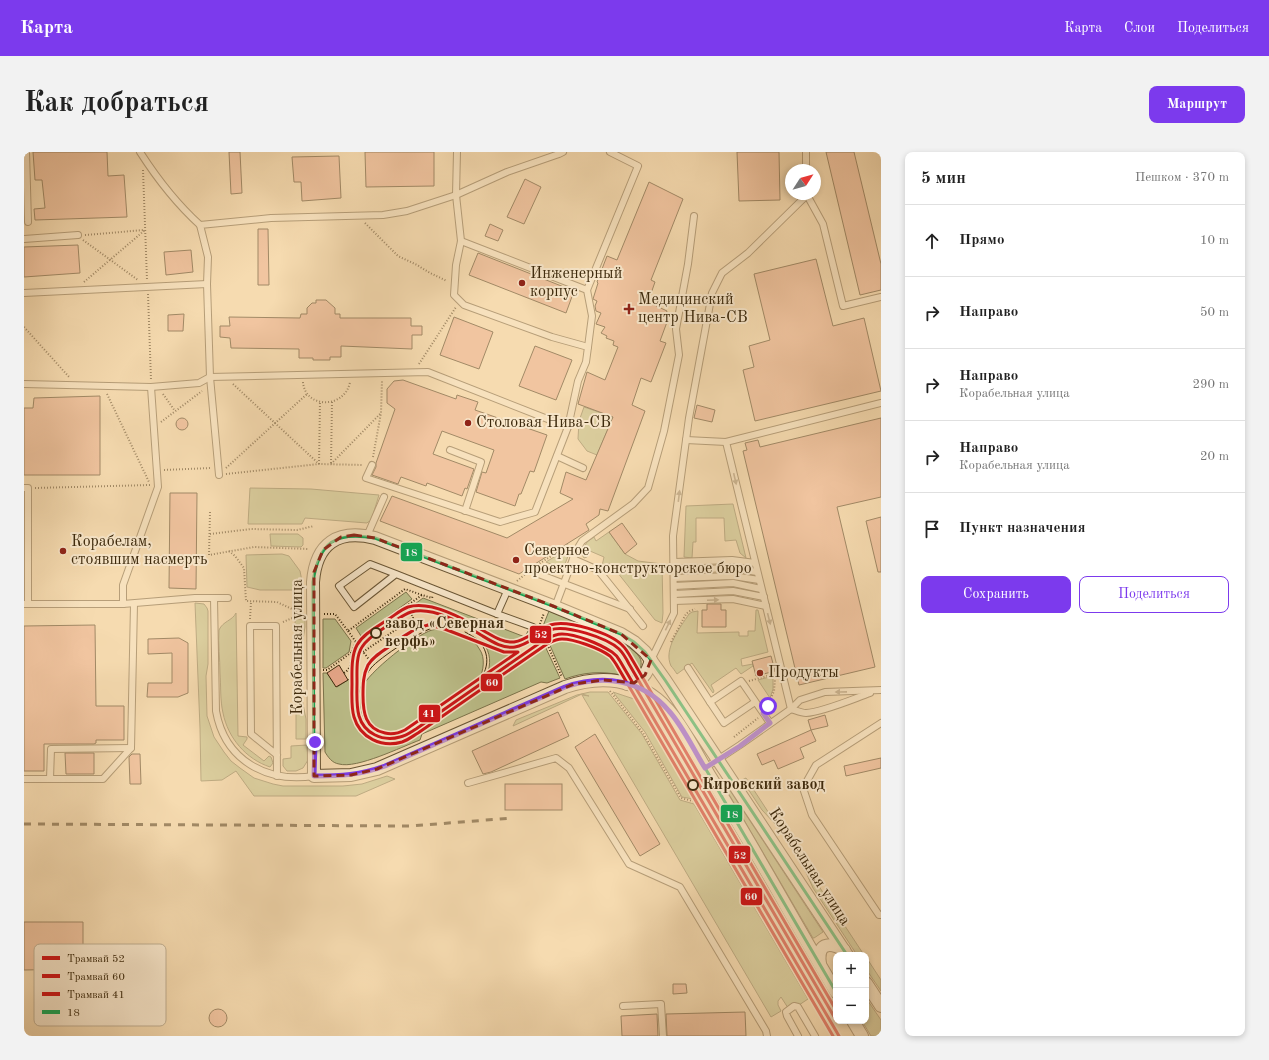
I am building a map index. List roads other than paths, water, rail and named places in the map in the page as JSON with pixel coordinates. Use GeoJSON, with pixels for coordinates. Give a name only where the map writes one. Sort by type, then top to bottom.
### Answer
{"type":"FeatureCollection","features":[{"type":"Feature","properties":{"kind":"street","name":"Корабельная улица"},"geometry":{"type":"LineString","coordinates":[[314,776],[312,596],[314,572],[320,555],[334,540],[347,536],[367,536],[512,585],[555,607],[621,634],[641,648],[651,660],[718,759],[845,952]]}},
{"type":"Feature","properties":{"kind":"street"},"geometry":{"type":"LineString","coordinates":[[627,684],[640,680],[648,669],[651,660]]}},
{"type":"Feature","properties":{"kind":"street"},"geometry":{"type":"LineString","coordinates":[[314,776],[351,775],[377,769],[565,687],[588,680],[603,680],[627,684],[647,692],[666,707],[675,719],[834,988]]}},
{"type":"Feature","properties":{"kind":"street"},"geometry":{"type":"LineString","coordinates":[[820,964],[819,956],[824,946],[830,944],[836,945],[845,952]]}},
{"type":"Feature","properties":{"kind":"street"},"geometry":{"type":"LineString","coordinates":[[869,988],[881,1006]]}},
{"type":"Feature","properties":{"kind":"street"},"geometry":{"type":"LineString","coordinates":[[855,1024],[862,1036]]}},
{"type":"Feature","properties":{"kind":"lane"},"geometry":{"type":"LineString","coordinates":[[26,152],[28,222]]}},
{"type":"Feature","properties":{"kind":"lane"},"geometry":{"type":"LineString","coordinates":[[458,152],[456,194],[461,241],[456,265],[454,295],[464,305],[588,347]]}},
{"type":"Feature","properties":{"kind":"lane"},"geometry":{"type":"LineString","coordinates":[[200,225],[271,218],[383,215],[407,211],[456,194],[507,172],[563,152]]}},
{"type":"Feature","properties":{"kind":"lane"},"geometry":{"type":"LineString","coordinates":[[372,465],[366,478],[500,522],[534,512],[568,427],[578,382],[586,362],[592,316],[587,290],[638,166],[610,152]]}},
{"type":"Feature","properties":{"kind":"lane"},"geometry":{"type":"LineString","coordinates":[[806,152],[806,164]]}},
{"type":"Feature","properties":{"kind":"lane"},"geometry":{"type":"LineString","coordinates":[[143,153],[147,163],[188,214],[200,225],[208,257],[206,284],[210,377],[219,471]]}},
{"type":"Feature","properties":{"kind":"lane"},"geometry":{"type":"LineString","coordinates":[[651,660],[674,613],[673,536],[686,440],[712,293],[722,273],[748,253],[801,200]]}},
{"type":"Feature","properties":{"kind":"lane"},"geometry":{"type":"LineString","coordinates":[[810,200],[823,224],[843,306],[881,297]]}},
{"type":"Feature","properties":{"kind":"lane"},"geometry":{"type":"LineString","coordinates":[[555,607],[573,559],[582,541],[633,504],[648,488],[664,431],[679,355],[676,329],[688,264],[694,216]]}},
{"type":"Feature","properties":{"kind":"lane"},"geometry":{"type":"LineString","coordinates":[[24,239],[78,235]]}},
{"type":"Feature","properties":{"kind":"lane"},"geometry":{"type":"LineString","coordinates":[[461,241],[587,290]]}},
{"type":"Feature","properties":{"kind":"lane"},"geometry":{"type":"LineString","coordinates":[[24,294],[206,284]]}},
{"type":"Feature","properties":{"kind":"lane"},"geometry":{"type":"LineString","coordinates":[[24,384],[154,387],[199,383],[210,377],[225,376],[428,372],[568,427]]}},
{"type":"Feature","properties":{"kind":"lane"},"geometry":{"type":"LineString","coordinates":[[123,604],[123,585],[158,487],[154,428],[154,387]]}},
{"type":"Feature","properties":{"kind":"lane"},"geometry":{"type":"LineString","coordinates":[[686,440],[726,442],[881,403]]}},
{"type":"Feature","properties":{"kind":"lane"},"geometry":{"type":"LineString","coordinates":[[726,442],[790,709]]}},
{"type":"Feature","properties":{"kind":"lane"},"geometry":{"type":"LineString","coordinates":[[450,450],[481,462],[465,511]]}},
{"type":"Feature","properties":{"kind":"lane"},"geometry":{"type":"LineString","coordinates":[[557,456],[583,468]]}},
{"type":"Feature","properties":{"kind":"lane"},"geometry":{"type":"LineString","coordinates":[[26,488],[26,604],[134,604],[195,598],[228,598]]}},
{"type":"Feature","properties":{"kind":"lane"},"geometry":{"type":"LineString","coordinates":[[367,536],[384,497]]}},
{"type":"Feature","properties":{"kind":"lane"},"geometry":{"type":"LineString","coordinates":[[573,559],[598,570],[643,626]]}},
{"type":"Feature","properties":{"kind":"lane"},"geometry":{"type":"LineString","coordinates":[[674,562],[732,560],[755,563]]}},
{"type":"Feature","properties":{"kind":"lane"},"geometry":{"type":"LineString","coordinates":[[396,574],[354,607],[339,586],[370,564],[396,574],[435,589],[498,614],[533,627]]}},
{"type":"Feature","properties":{"kind":"lane"},"geometry":{"type":"LineString","coordinates":[[674,570],[732,568],[757,572]]}},
{"type":"Feature","properties":{"kind":"lane"},"geometry":{"type":"LineString","coordinates":[[536,573],[630,609]]}},
{"type":"Feature","properties":{"kind":"lane"},"geometry":{"type":"LineString","coordinates":[[674,578],[732,576],[759,580]]}},
{"type":"Feature","properties":{"kind":"lane"},"geometry":{"type":"LineString","coordinates":[[674,586],[733,583],[761,589]]}},
{"type":"Feature","properties":{"kind":"lane"},"geometry":{"type":"LineString","coordinates":[[498,614],[512,585]]}},
{"type":"Feature","properties":{"kind":"lane"},"geometry":{"type":"LineString","coordinates":[[674,594],[733,591],[764,597]]}},
{"type":"Feature","properties":{"kind":"lane"},"geometry":{"type":"LineString","coordinates":[[214,598],[215,701],[219,724],[227,740],[237,754],[258,770],[287,778],[314,776]]}},
{"type":"Feature","properties":{"kind":"lane"},"geometry":{"type":"LineString","coordinates":[[674,602],[733,599],[766,606]]}},
{"type":"Feature","properties":{"kind":"lane"},"geometry":{"type":"LineString","coordinates":[[24,779],[103,779],[130,748],[134,604]]}},
{"type":"Feature","properties":{"kind":"lane"},"geometry":{"type":"LineString","coordinates":[[277,755],[251,734],[250,626],[276,626],[277,755],[277,776]]}},
{"type":"Feature","properties":{"kind":"lane"},"geometry":{"type":"LineString","coordinates":[[688,668],[724,723],[755,702]]}},
{"type":"Feature","properties":{"kind":"lane"},"geometry":{"type":"LineString","coordinates":[[710,702],[740,681],[770,723]]}},
{"type":"Feature","properties":{"kind":"lane"},"geometry":{"type":"LineString","coordinates":[[790,709],[804,713],[810,712],[878,691]]}},
{"type":"Feature","properties":{"kind":"lane"},"geometry":{"type":"LineString","coordinates":[[705,768],[740,746],[800,700],[825,692],[878,691]]}},
{"type":"Feature","properties":{"kind":"lane"},"geometry":{"type":"LineString","coordinates":[[881,723],[816,765],[803,788],[812,815],[879,915],[881,915]]}},
{"type":"Feature","properties":{"kind":"lane"},"geometry":{"type":"LineString","coordinates":[[50,779],[51,749],[130,748]]}},
{"type":"Feature","properties":{"kind":"lane"},"geometry":{"type":"LineString","coordinates":[[468,783],[556,758],[569,768],[629,864],[680,887],[766,1031],[767,1036]]}},
{"type":"Feature","properties":{"kind":"lane"},"geometry":{"type":"LineString","coordinates":[[623,1006],[661,1004],[663,1036]]}},
{"type":"Feature","properties":{"kind":"lane"},"geometry":{"type":"LineString","coordinates":[[798,1036],[786,1016],[786,1012],[794,1006],[798,1007],[815,1036]]}},
{"type":"Feature","properties":{"kind":"tram line","name":"60"},"geometry":{"type":"LineString","coordinates":[[833,1005],[630,655],[617,641],[609,636],[588,628],[558,624],[545,627],[519,641],[510,642],[495,637],[457,616],[437,608],[427,606],[408,607],[363,637],[355,649],[352,664],[352,709],[361,731],[373,740],[387,744],[402,742],[410,738],[547,644],[554,641],[567,639],[580,642],[600,650],[610,656],[833,1036]]}},
{"type":"Feature","properties":{"kind":"tram line","name":"52"},"geometry":{"type":"LineString","coordinates":[[833,1015],[626,658],[619,649],[586,633],[566,629],[550,630],[520,646],[506,647],[493,642],[448,617],[419,611],[411,612],[403,616],[375,634],[365,643],[360,651],[357,664],[357,708],[361,722],[365,727],[375,735],[387,738],[393,738],[410,733],[544,640],[553,636],[568,634],[588,640],[614,654],[619,660],[839,1036]]}},
{"type":"Feature","properties":{"kind":"tram line","name":"41"},"geometry":{"type":"LineString","coordinates":[[428,625],[442,628],[504,652],[518,652],[405,730],[393,734],[378,731],[369,724],[366,719],[364,708],[364,680],[368,665],[377,655],[407,634],[428,625]]}},
{"type":"Feature","properties":{"kind":"tram line"},"geometry":{"type":"LineString","coordinates":[[358,696],[366,675],[371,668],[392,651],[412,638],[430,629],[441,626],[457,628]]}},
{"type":"Feature","properties":{"kind":"tram line"},"geometry":{"type":"LineString","coordinates":[[465,632],[478,640],[483,646],[487,660],[484,673],[477,685],[472,690]]}},
{"type":"Feature","properties":{"kind":"railway"},"geometry":{"type":"LineString","coordinates":[[24,824],[411,826],[512,818]]}},
{"type":"Feature","properties":{"kind":"place","name":"Инженерный корпус"},"geometry":{"type":"Point","coordinates":[522,283]}},
{"type":"Feature","properties":{"kind":"place","name":"Медицинский центр Нива-СВ"},"geometry":{"type":"Point","coordinates":[629,309]}},
{"type":"Feature","properties":{"kind":"place","name":"Столовая Нива-СВ"},"geometry":{"type":"Point","coordinates":[468,423]}},
{"type":"Feature","properties":{"kind":"place","name":"Корабелам, стоявшим насмерть"},"geometry":{"type":"Point","coordinates":[63,551]}},
{"type":"Feature","properties":{"kind":"place","name":"Северное проектно-конструкторское бюро"},"geometry":{"type":"Point","coordinates":[516,560]}},
{"type":"Feature","properties":{"kind":"place","name":"завод «Северная верфь»"},"geometry":{"type":"Point","coordinates":[376,633]}},
{"type":"Feature","properties":{"kind":"place","name":"Продукты"},"geometry":{"type":"Point","coordinates":[760,673]}},
{"type":"Feature","properties":{"kind":"place","name":"Кировский завод"},"geometry":{"type":"Point","coordinates":[693,785]}}]}
